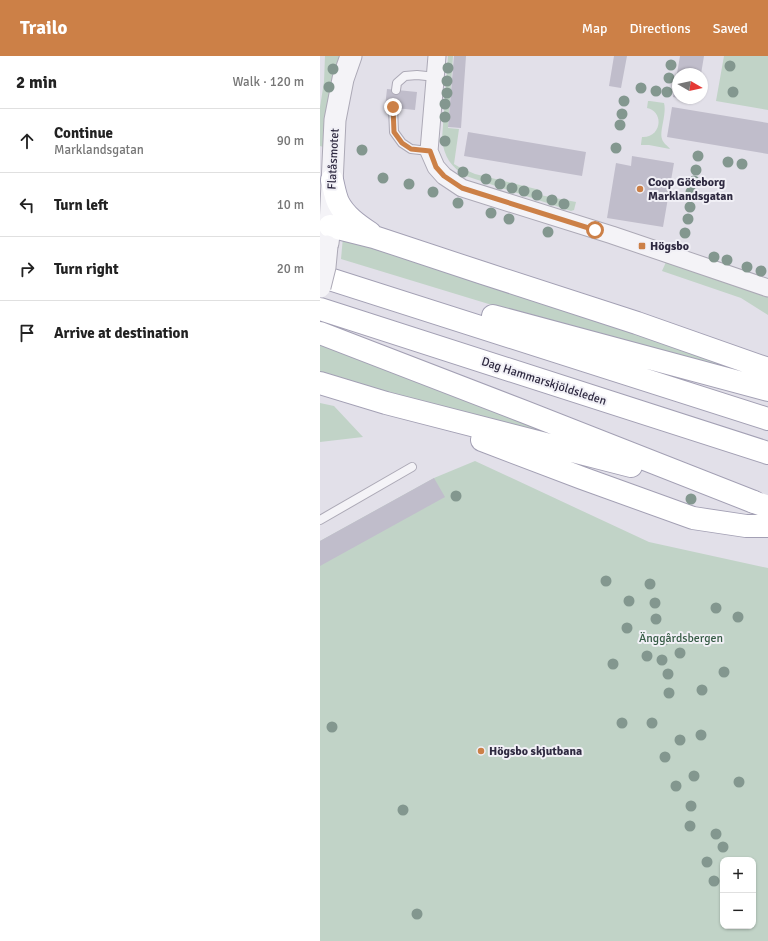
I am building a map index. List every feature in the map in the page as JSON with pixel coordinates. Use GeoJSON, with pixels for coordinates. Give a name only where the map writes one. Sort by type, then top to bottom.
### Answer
{"type":"FeatureCollection","features":[{"type":"Feature","properties":{"kind":"main road"},"geometry":{"type":"LineString","coordinates":[[333,188],[338,202],[352,220],[374,236]]}},
{"type":"Feature","properties":{"kind":"main road"},"geometry":{"type":"LineString","coordinates":[[326,232],[374,236],[637,323],[768,369]]}},
{"type":"Feature","properties":{"kind":"main road"},"geometry":{"type":"LineString","coordinates":[[320,272],[768,390]]}},
{"type":"Feature","properties":{"kind":"main road"},"geometry":{"type":"LineString","coordinates":[[320,276],[768,419]]}},
{"type":"Feature","properties":{"kind":"main road","name":"Dag Hammarskjöldsleden"},"geometry":{"type":"LineString","coordinates":[[320,309],[768,453]]}},
{"type":"Feature","properties":{"kind":"main road"},"geometry":{"type":"LineString","coordinates":[[637,323],[768,355]]}},
{"type":"Feature","properties":{"kind":"main road"},"geometry":{"type":"LineString","coordinates":[[320,333],[761,504]]}},
{"type":"Feature","properties":{"kind":"main road"},"geometry":{"type":"LineString","coordinates":[[320,383],[386,403],[723,490]]}},
{"type":"Feature","properties":{"kind":"main road"},"geometry":{"type":"LineString","coordinates":[[421,412],[473,437],[694,518],[746,526],[768,526]]}},
{"type":"Feature","properties":{"kind":"street","name":"Flatåsmotet"},"geometry":{"type":"LineString","coordinates":[[320,287],[325,267],[326,232],[333,188],[335,120],[343,79],[351,56]]}},
{"type":"Feature","properties":{"kind":"street"},"geometry":{"type":"LineString","coordinates":[[437,56],[430,151],[436,167],[444,176],[462,188],[612,235],[768,288]]}},
{"type":"Feature","properties":{"kind":"lane"},"geometry":{"type":"LineString","coordinates":[[396,90],[397,83],[405,76],[436,76]]}},
{"type":"Feature","properties":{"kind":"lane"},"geometry":{"type":"LineString","coordinates":[[393,107],[394,132],[402,143],[411,149],[430,151]]}},
{"type":"Feature","properties":{"kind":"lane"},"geometry":{"type":"LineString","coordinates":[[320,520],[412,467]]}},
{"type":"Feature","properties":{"kind":"green space"},"geometry":{"type":"Polygon","coordinates":[[[325,56],[345,56],[327,148],[320,146],[320,107],[324,82],[325,56]]]}},
{"type":"Feature","properties":{"kind":"green space"},"geometry":{"type":"Polygon","coordinates":[[[448,56],[453,56],[448,128],[459,129],[454,164],[475,174],[540,190],[540,195],[576,202],[574,210],[571,211],[466,176],[452,165],[444,151],[442,139],[448,56]]]}},
{"type":"Feature","properties":{"kind":"green space"},"geometry":{"type":"Polygon","coordinates":[[[724,56],[768,56],[768,110],[716,101],[724,56]]]}},
{"type":"Feature","properties":{"kind":"green space"},"geometry":{"type":"Polygon","coordinates":[[[648,101],[664,103],[665,112],[661,136],[663,142],[670,149],[641,145],[642,137],[653,133],[657,129],[658,124],[656,114],[653,110],[647,108],[648,101]]]}},
{"type":"Feature","properties":{"kind":"green space"},"geometry":{"type":"Polygon","coordinates":[[[343,237],[729,364],[768,383],[525,315],[341,259],[343,237]]]}},
{"type":"Feature","properties":{"kind":"green space"},"geometry":{"type":"Polygon","coordinates":[[[666,262],[768,295],[768,315],[741,298],[662,271],[666,262]]]}},
{"type":"Feature","properties":{"kind":"green space"},"geometry":{"type":"Polygon","coordinates":[[[320,344],[575,439],[572,443],[320,374],[320,344]]]}},
{"type":"Feature","properties":{"kind":"green space"},"geometry":{"type":"Polygon","coordinates":[[[320,403],[334,406],[363,437],[320,442],[320,403]]]}},
{"type":"Feature","properties":{"kind":"green space","name":"Högsbo skjutbana"},"geometry":{"type":"Polygon","coordinates":[[[475,461],[649,542],[768,568],[768,941],[320,941],[320,541],[434,478],[475,461]]]}},
{"type":"Feature","properties":{"kind":"building"},"geometry":{"type":"Polygon","coordinates":[[[454,56],[466,56],[461,128],[448,127],[454,56]]]}},
{"type":"Feature","properties":{"kind":"building"},"geometry":{"type":"Polygon","coordinates":[[[614,56],[627,56],[621,88],[609,86],[614,56]]]}},
{"type":"Feature","properties":{"kind":"building"},"geometry":{"type":"Polygon","coordinates":[[[680,56],[704,56],[702,68],[678,68],[680,56]]]}},
{"type":"Feature","properties":{"kind":"building"},"geometry":{"type":"Polygon","coordinates":[[[387,89],[417,92],[415,110],[385,107],[387,89]]]}},
{"type":"Feature","properties":{"kind":"building"},"geometry":{"type":"Polygon","coordinates":[[[672,107],[768,123],[768,154],[667,137],[672,107]]]}},
{"type":"Feature","properties":{"kind":"building"},"geometry":{"type":"Polygon","coordinates":[[[468,132],[586,152],[582,176],[464,156],[468,132]]]}},
{"type":"Feature","properties":{"kind":"building","name":"Coop Göteborg Marklandsgatan"},"geometry":{"type":"Polygon","coordinates":[[[632,156],[674,163],[663,227],[607,218],[616,163],[631,166],[632,156]]]}},
{"type":"Feature","properties":{"kind":"building"},"geometry":{"type":"Polygon","coordinates":[[[434,478],[445,497],[320,566],[320,541],[434,478]]]}},
{"type":"Feature","properties":{"kind":"place","name":"Coop Göteborg Marklandsgatan"},"geometry":{"type":"Point","coordinates":[640,189]}},
{"type":"Feature","properties":{"kind":"place","name":"Högsbo"},"geometry":{"type":"Point","coordinates":[642,246]}},
{"type":"Feature","properties":{"kind":"place","name":"Högsbo skjutbana"},"geometry":{"type":"Point","coordinates":[481,751]}},
{"type":"Feature","properties":{"kind":"route"},"geometry":{"type":"LineString","coordinates":[[393,107],[394,132],[402,143],[411,149],[430,151],[436,167],[444,176],[462,188],[595,230]]}},
{"type":"Feature","properties":{"kind":"park label","name":"Änggårdsbergen"},"geometry":{"type":"Point","coordinates":[681,638]}}]}
